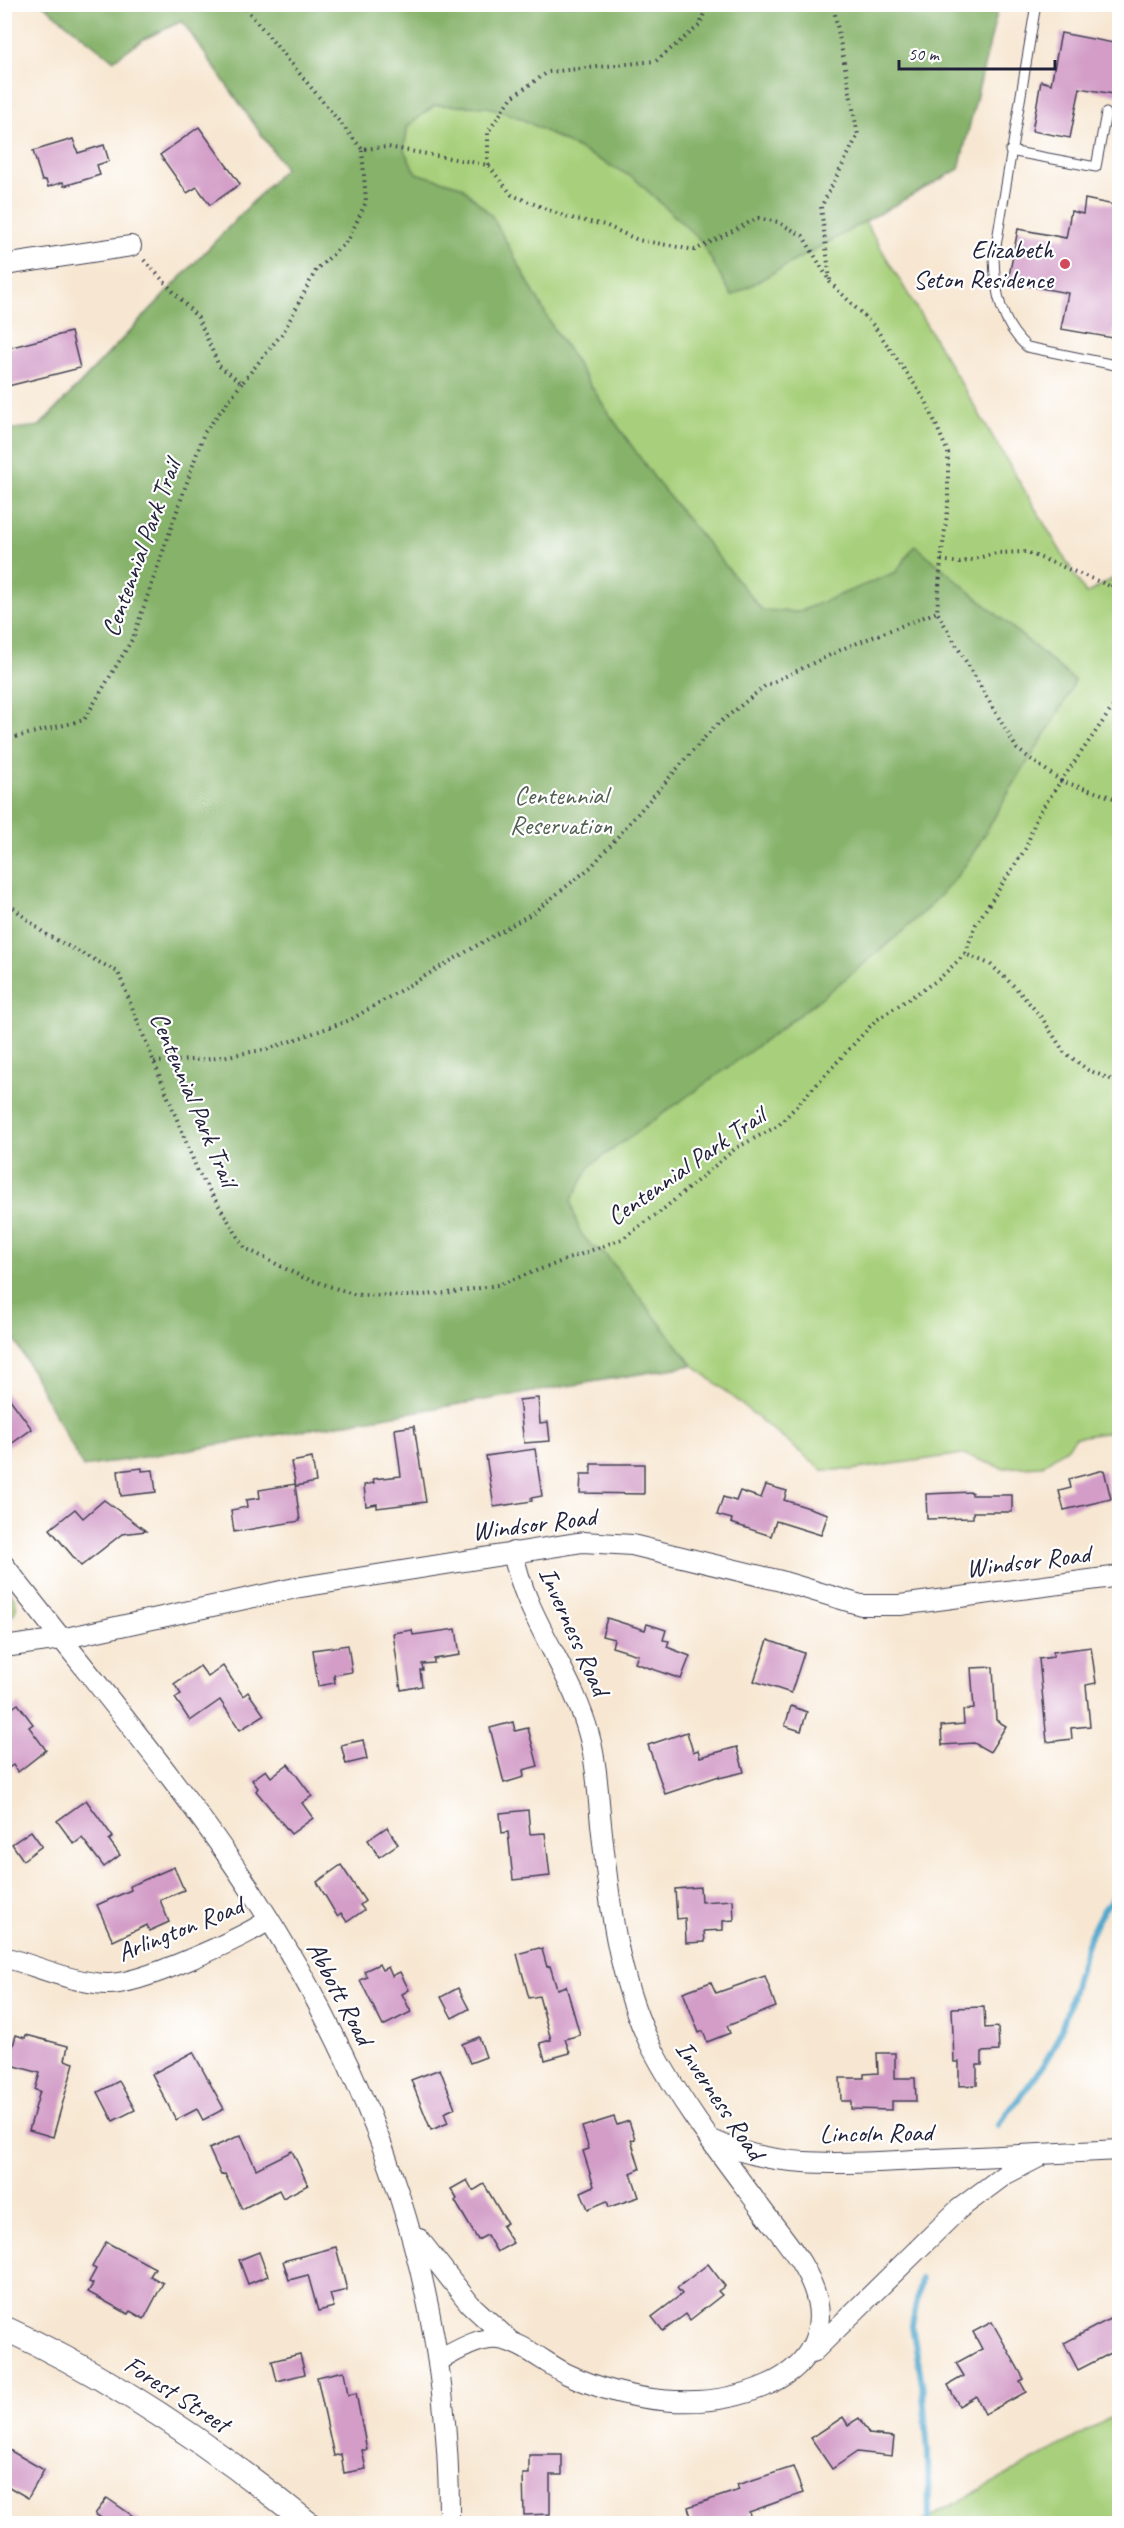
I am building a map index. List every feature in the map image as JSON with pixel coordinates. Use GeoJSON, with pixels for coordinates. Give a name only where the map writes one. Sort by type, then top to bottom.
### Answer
{"type":"FeatureCollection","features":[{"type":"Feature","properties":{"kind":"street"},"geometry":{"type":"LineString","coordinates":[[4,265],[131,246]]}},
{"type":"Feature","properties":{"kind":"street","name":"Windsor Road"},"geometry":{"type":"LineString","coordinates":[[4,1647],[60,1639],[295,1588],[583,1542],[616,1542],[781,1581],[843,1602],[880,1606],[1119,1576]]}},
{"type":"Feature","properties":{"kind":"street","name":"Inverness Road"},"geometry":{"type":"LineString","coordinates":[[513,1552],[524,1592],[573,1691],[590,1738],[608,1891],[631,1996],[661,2064],[710,2139],[798,2258],[810,2279],[819,2313],[817,2336],[806,2359]]}},
{"type":"Feature","properties":{"kind":"street","name":"Abbott Road"},"geometry":{"type":"LineString","coordinates":[[4,1565],[202,1820],[270,1920],[313,1995],[354,2078],[386,2156],[426,2286],[439,2360],[448,2448],[449,2523]]}},
{"type":"Feature","properties":{"kind":"street","name":"Arlington Road"},"geometry":{"type":"LineString","coordinates":[[4,1957],[90,1981],[116,1984],[138,1978],[236,1938],[270,1920]]}},
{"type":"Feature","properties":{"kind":"street","name":"Lincoln Road"},"geometry":{"type":"LineString","coordinates":[[710,2139],[759,2156],[820,2162],[1119,2150]]}},
{"type":"Feature","properties":{"kind":"street","name":"Lincoln Road"},"geometry":{"type":"LineString","coordinates":[[806,2359],[959,2209],[1006,2174],[1046,2154]]}},
{"type":"Feature","properties":{"kind":"street"},"geometry":{"type":"LineString","coordinates":[[405,2212],[437,2265],[470,2304],[510,2342]]}},
{"type":"Feature","properties":{"kind":"street","name":"Forest Street"},"geometry":{"type":"LineString","coordinates":[[4,2328],[76,2364],[156,2412],[255,2481],[309,2523]]}},
{"type":"Feature","properties":{"kind":"street"},"geometry":{"type":"LineString","coordinates":[[439,2360],[481,2341],[500,2339],[582,2380],[633,2396],[667,2400],[705,2400],[742,2394],[771,2384],[806,2359]]}},
{"type":"Feature","properties":{"kind":"lane"},"geometry":{"type":"LineString","coordinates":[[1036,4],[994,258],[998,300],[1006,322],[1017,338],[1027,347],[1119,366]]}},
{"type":"Feature","properties":{"kind":"lane"},"geometry":{"type":"LineString","coordinates":[[1010,151],[1096,167],[1106,113]]}},
{"type":"Feature","properties":{"kind":"path"},"geometry":{"type":"LineString","coordinates":[[242,4],[362,149],[388,147],[488,165]]}},
{"type":"Feature","properties":{"kind":"path"},"geometry":{"type":"LineString","coordinates":[[707,4],[700,25],[656,61],[548,72],[512,98],[488,132],[488,165],[512,195],[566,217],[605,225],[638,240],[695,250],[758,218],[778,222],[802,236],[830,282],[874,326],[926,400],[948,453],[948,506],[937,612],[1017,749],[1061,781],[1119,800]]}},
{"type":"Feature","properties":{"kind":"path"},"geometry":{"type":"LineString","coordinates":[[830,282],[821,207],[858,135],[833,4]]}},
{"type":"Feature","properties":{"kind":"path","name":"Centennial Park Trail"},"geometry":{"type":"LineString","coordinates":[[4,740],[84,720],[133,638],[204,433],[284,331],[316,270],[348,240],[366,202],[362,149]]}},
{"type":"Feature","properties":{"kind":"path"},"geometry":{"type":"LineString","coordinates":[[131,246],[198,318],[219,366],[242,383]]}},
{"type":"Feature","properties":{"kind":"path"},"geometry":{"type":"LineString","coordinates":[[941,560],[960,563],[996,553],[1026,552],[1119,590]]}},
{"type":"Feature","properties":{"kind":"path"},"geometry":{"type":"LineString","coordinates":[[1111,587],[1119,579]]}},
{"type":"Feature","properties":{"kind":"path"},"geometry":{"type":"LineString","coordinates":[[154,1062],[210,1059],[268,1049],[350,1020],[534,912],[591,867],[712,729],[765,686],[847,647],[937,612]]}},
{"type":"Feature","properties":{"kind":"path","name":"Centennial Park Trail"},"geometry":{"type":"LineString","coordinates":[[4,900],[45,934],[118,972],[198,1172],[245,1248],[302,1277],[356,1294],[448,1293],[498,1285],[622,1239],[660,1212],[736,1148],[778,1126],[875,1021],[939,979],[965,954],[976,924],[1026,848],[1037,816],[1106,712],[1119,698]]}},
{"type":"Feature","properties":{"kind":"path"},"geometry":{"type":"LineString","coordinates":[[965,954],[990,964],[1015,987],[1042,1017],[1064,1052],[1088,1070],[1119,1083]]}},
{"type":"Feature","properties":{"kind":"green space","name":"Centennial Reservation"},"geometry":{"type":"Polygon","coordinates":[[[43,5],[999,5],[959,169],[732,296],[700,240],[634,178],[520,118],[488,107],[435,105],[408,126],[404,150],[416,173],[461,186],[492,216],[554,329],[610,415],[658,483],[762,610],[798,612],[896,572],[915,545],[1075,681],[1054,721],[1008,793],[976,849],[961,871],[923,913],[820,999],[591,1165],[571,1201],[581,1233],[590,1244],[606,1255],[693,1365],[83,1467],[5,1321],[5,430],[40,426],[285,168],[182,21],[144,39],[113,60],[43,5]]]}},
{"type":"Feature","properties":{"kind":"green space","name":"Centennial Reservation"},"geometry":{"type":"Polygon","coordinates":[[[110,16],[765,53],[1086,594],[1119,575],[1119,1431],[1076,1437],[1067,1448],[1041,1466],[1002,1468],[963,1454],[851,1470],[822,1470],[693,1365],[83,1467],[5,1321],[4,463],[285,168],[182,21],[144,39],[110,16]]]}},
{"type":"Feature","properties":{"kind":"green space"},"geometry":{"type":"Polygon","coordinates":[[[4,1583],[16,1603],[15,1612],[5,1619],[4,1583]]]}},
{"type":"Feature","properties":{"kind":"green space"},"geometry":{"type":"Polygon","coordinates":[[[1119,2413],[1119,2523],[920,2523],[1119,2413]]]}},
{"type":"Feature","properties":{"kind":"building"},"geometry":{"type":"Polygon","coordinates":[[[1061,33],[1119,44],[1119,95],[1080,88],[1070,138],[1032,131],[1041,81],[1051,84],[1061,33]]]}},
{"type":"Feature","properties":{"kind":"building"},"geometry":{"type":"Polygon","coordinates":[[[199,127],[240,184],[210,205],[197,187],[187,193],[160,155],[199,127]]]}},
{"type":"Feature","properties":{"kind":"building"},"geometry":{"type":"Polygon","coordinates":[[[73,139],[78,153],[104,145],[109,161],[97,165],[100,175],[64,186],[63,182],[48,187],[46,180],[42,181],[33,151],[73,139]]]}},
{"type":"Feature","properties":{"kind":"building","name":"Elizabeth Seton Residence"},"geometry":{"type":"Polygon","coordinates":[[[1085,199],[1119,206],[1119,325],[1115,324],[1113,338],[1061,329],[1068,293],[1008,282],[1018,229],[1066,238],[1071,211],[1083,214],[1085,199]]]}},
{"type":"Feature","properties":{"kind":"building"},"geometry":{"type":"Polygon","coordinates":[[[71,332],[80,368],[4,387],[4,349],[71,332]]]}},
{"type":"Feature","properties":{"kind":"building"},"geometry":{"type":"Polygon","coordinates":[[[4,1391],[32,1429],[4,1449],[4,1391]]]}},
{"type":"Feature","properties":{"kind":"building"},"geometry":{"type":"Polygon","coordinates":[[[538,1398],[540,1423],[548,1422],[550,1441],[524,1443],[519,1400],[538,1398]]]}},
{"type":"Feature","properties":{"kind":"building"},"geometry":{"type":"Polygon","coordinates":[[[414,1426],[426,1502],[377,1508],[377,1504],[366,1506],[364,1485],[374,1483],[373,1479],[401,1476],[395,1429],[414,1426]]]}},
{"type":"Feature","properties":{"kind":"building"},"geometry":{"type":"Polygon","coordinates":[[[535,1449],[542,1496],[531,1498],[532,1501],[494,1507],[486,1456],[535,1449]]]}},
{"type":"Feature","properties":{"kind":"building"},"geometry":{"type":"Polygon","coordinates":[[[312,1458],[316,1482],[296,1486],[291,1462],[312,1458]]]}},
{"type":"Feature","properties":{"kind":"building"},"geometry":{"type":"Polygon","coordinates":[[[591,1464],[644,1464],[644,1494],[580,1493],[581,1474],[591,1474],[591,1464]]]}},
{"type":"Feature","properties":{"kind":"building"},"geometry":{"type":"Polygon","coordinates":[[[142,1468],[142,1471],[153,1470],[156,1492],[121,1496],[118,1471],[142,1468]]]}},
{"type":"Feature","properties":{"kind":"building"},"geometry":{"type":"Polygon","coordinates":[[[1104,1470],[1111,1499],[1064,1510],[1059,1491],[1071,1488],[1069,1479],[1104,1470]]]}},
{"type":"Feature","properties":{"kind":"building"},"geometry":{"type":"Polygon","coordinates":[[[295,1484],[300,1521],[234,1532],[231,1510],[247,1507],[246,1500],[260,1498],[259,1490],[295,1484]]]}},
{"type":"Feature","properties":{"kind":"building"},"geometry":{"type":"Polygon","coordinates":[[[766,1485],[787,1491],[784,1500],[828,1514],[821,1535],[776,1521],[771,1536],[731,1523],[732,1519],[717,1515],[723,1497],[736,1501],[740,1491],[761,1498],[766,1485]]]}},
{"type":"Feature","properties":{"kind":"building"},"geometry":{"type":"Polygon","coordinates":[[[972,1492],[972,1495],[1012,1495],[1012,1512],[973,1512],[973,1518],[927,1519],[926,1494],[972,1492]]]}},
{"type":"Feature","properties":{"kind":"building"},"geometry":{"type":"Polygon","coordinates":[[[104,1500],[146,1531],[122,1534],[81,1566],[50,1529],[75,1509],[83,1518],[104,1500]]]}},
{"type":"Feature","properties":{"kind":"building"},"geometry":{"type":"Polygon","coordinates":[[[607,1618],[645,1630],[647,1624],[666,1630],[663,1640],[669,1641],[667,1647],[690,1656],[681,1679],[635,1663],[638,1655],[612,1647],[614,1639],[602,1636],[607,1618]]]}},
{"type":"Feature","properties":{"kind":"building"},"geometry":{"type":"Polygon","coordinates":[[[456,1629],[460,1655],[434,1659],[434,1663],[422,1664],[423,1670],[420,1670],[422,1686],[401,1690],[393,1633],[412,1630],[413,1635],[456,1629]]]}},
{"type":"Feature","properties":{"kind":"building"},"geometry":{"type":"Polygon","coordinates":[[[768,1640],[804,1653],[791,1693],[754,1681],[768,1640]]]}},
{"type":"Feature","properties":{"kind":"building"},"geometry":{"type":"Polygon","coordinates":[[[348,1645],[352,1672],[334,1675],[335,1683],[318,1686],[313,1650],[348,1645]]]}},
{"type":"Feature","properties":{"kind":"building"},"geometry":{"type":"Polygon","coordinates":[[[1091,1647],[1096,1683],[1086,1685],[1090,1726],[1071,1728],[1072,1739],[1047,1742],[1039,1659],[1053,1657],[1053,1652],[1091,1647]]]}},
{"type":"Feature","properties":{"kind":"building"},"geometry":{"type":"Polygon","coordinates":[[[200,1666],[208,1677],[223,1666],[243,1696],[248,1692],[264,1715],[240,1730],[220,1700],[190,1721],[175,1698],[181,1694],[174,1684],[200,1666]]]}},
{"type":"Feature","properties":{"kind":"building"},"geometry":{"type":"Polygon","coordinates":[[[993,1667],[996,1720],[1006,1726],[990,1752],[974,1743],[942,1745],[941,1726],[964,1724],[963,1710],[974,1709],[971,1668],[993,1667]]]}},
{"type":"Feature","properties":{"kind":"building"},"geometry":{"type":"Polygon","coordinates":[[[18,1704],[33,1724],[29,1727],[46,1750],[18,1772],[13,1765],[4,1771],[4,1714],[18,1704]]]}},
{"type":"Feature","properties":{"kind":"building"},"geometry":{"type":"Polygon","coordinates":[[[791,1706],[807,1712],[801,1731],[785,1726],[791,1706]]]}},
{"type":"Feature","properties":{"kind":"building"},"geometry":{"type":"Polygon","coordinates":[[[513,1722],[515,1731],[528,1728],[538,1766],[523,1770],[524,1777],[504,1783],[490,1728],[513,1722]]]}},
{"type":"Feature","properties":{"kind":"building"},"geometry":{"type":"Polygon","coordinates":[[[687,1732],[693,1752],[698,1750],[700,1757],[737,1747],[744,1772],[719,1778],[719,1776],[665,1794],[648,1745],[687,1732]]]}},
{"type":"Feature","properties":{"kind":"building"},"geometry":{"type":"Polygon","coordinates":[[[363,1740],[367,1759],[346,1764],[341,1745],[363,1740]]]}},
{"type":"Feature","properties":{"kind":"building"},"geometry":{"type":"Polygon","coordinates":[[[288,1764],[312,1796],[302,1803],[313,1818],[291,1834],[256,1791],[258,1788],[252,1780],[266,1770],[271,1777],[288,1764]]]}},
{"type":"Feature","properties":{"kind":"building"},"geometry":{"type":"Polygon","coordinates":[[[86,1800],[113,1837],[109,1840],[120,1855],[104,1867],[82,1838],[74,1844],[57,1821],[86,1800]]]}},
{"type":"Feature","properties":{"kind":"building"},"geometry":{"type":"Polygon","coordinates":[[[528,1810],[530,1834],[545,1833],[550,1876],[513,1880],[508,1832],[502,1833],[500,1813],[528,1810]]]}},
{"type":"Feature","properties":{"kind":"building"},"geometry":{"type":"Polygon","coordinates":[[[387,1827],[398,1844],[379,1857],[368,1840],[387,1827]]]}},
{"type":"Feature","properties":{"kind":"building"},"geometry":{"type":"Polygon","coordinates":[[[31,1831],[42,1846],[23,1860],[12,1844],[31,1831]]]}},
{"type":"Feature","properties":{"kind":"building"},"geometry":{"type":"Polygon","coordinates":[[[341,1865],[365,1901],[360,1905],[364,1910],[347,1922],[341,1913],[337,1916],[317,1882],[341,1865]]]}},
{"type":"Feature","properties":{"kind":"building"},"geometry":{"type":"Polygon","coordinates":[[[174,1867],[184,1890],[160,1900],[169,1922],[149,1931],[147,1925],[113,1941],[97,1905],[131,1890],[130,1886],[174,1867]]]}},
{"type":"Feature","properties":{"kind":"building"},"geometry":{"type":"Polygon","coordinates":[[[700,1887],[701,1902],[733,1900],[734,1920],[723,1921],[723,1930],[704,1931],[705,1942],[686,1943],[685,1918],[677,1919],[675,1889],[700,1887]]]}},
{"type":"Feature","properties":{"kind":"building"},"geometry":{"type":"Polygon","coordinates":[[[542,1949],[547,1967],[550,1966],[557,1989],[566,1986],[580,2035],[565,2039],[570,2053],[545,2060],[540,2043],[551,2040],[539,1996],[529,1998],[517,1954],[542,1949]]]}},
{"type":"Feature","properties":{"kind":"building"},"geometry":{"type":"Polygon","coordinates":[[[379,1964],[382,1970],[388,1967],[392,1976],[400,1972],[409,1990],[402,1994],[411,2012],[383,2026],[360,1980],[367,1977],[364,1971],[379,1964]]]}},
{"type":"Feature","properties":{"kind":"building"},"geometry":{"type":"Polygon","coordinates":[[[765,1976],[776,2007],[727,2026],[730,2033],[707,2042],[703,2031],[699,2033],[683,1992],[711,1982],[716,1993],[765,1976]]]}},
{"type":"Feature","properties":{"kind":"building"},"geometry":{"type":"Polygon","coordinates":[[[458,1988],[469,2009],[452,2018],[441,1997],[458,1988]]]}},
{"type":"Feature","properties":{"kind":"building"},"geometry":{"type":"Polygon","coordinates":[[[984,2007],[985,2028],[998,2027],[999,2051],[982,2052],[982,2065],[977,2065],[977,2085],[959,2086],[959,2062],[954,2062],[952,2008],[984,2007]]]}},
{"type":"Feature","properties":{"kind":"building"},"geometry":{"type":"Polygon","coordinates":[[[16,2035],[25,2038],[26,2035],[68,2046],[65,2060],[74,2063],[53,2137],[29,2130],[40,2091],[35,2090],[40,2073],[8,2064],[16,2035]]]}},
{"type":"Feature","properties":{"kind":"building"},"geometry":{"type":"Polygon","coordinates":[[[479,2037],[486,2057],[470,2063],[462,2044],[479,2037]]]}},
{"type":"Feature","properties":{"kind":"building"},"geometry":{"type":"Polygon","coordinates":[[[193,2052],[224,2109],[203,2120],[197,2109],[176,2120],[152,2074],[193,2052]]]}},
{"type":"Feature","properties":{"kind":"building"},"geometry":{"type":"Polygon","coordinates":[[[877,2053],[895,2053],[895,2078],[915,2078],[916,2101],[892,2101],[892,2110],[851,2109],[851,2101],[841,2101],[840,2078],[864,2078],[864,2074],[878,2073],[877,2053]]]}},
{"type":"Feature","properties":{"kind":"building"},"geometry":{"type":"Polygon","coordinates":[[[440,2069],[455,2108],[444,2113],[448,2123],[431,2130],[411,2080],[440,2069]]]}},
{"type":"Feature","properties":{"kind":"building"},"geometry":{"type":"Polygon","coordinates":[[[119,2081],[135,2110],[113,2121],[98,2092],[119,2081]]]}},
{"type":"Feature","properties":{"kind":"building"},"geometry":{"type":"Polygon","coordinates":[[[614,2117],[617,2125],[629,2121],[635,2139],[631,2140],[640,2169],[631,2173],[639,2197],[609,2207],[607,2201],[588,2209],[581,2192],[594,2186],[583,2151],[589,2149],[582,2127],[614,2117]]]}},
{"type":"Feature","properties":{"kind":"building"},"geometry":{"type":"Polygon","coordinates":[[[241,2135],[256,2169],[292,2151],[308,2185],[283,2198],[279,2190],[242,2209],[225,2174],[221,2175],[209,2149],[241,2135]]]}},
{"type":"Feature","properties":{"kind":"building"},"geometry":{"type":"Polygon","coordinates":[[[467,2180],[473,2191],[484,2184],[507,2223],[502,2226],[513,2243],[497,2252],[487,2235],[478,2240],[455,2201],[457,2199],[451,2189],[467,2180]]]}},
{"type":"Feature","properties":{"kind":"building"},"geometry":{"type":"Polygon","coordinates":[[[106,2242],[155,2268],[150,2276],[163,2283],[144,2319],[130,2311],[128,2314],[88,2292],[93,2284],[89,2282],[96,2269],[92,2267],[106,2242]]]}},
{"type":"Feature","properties":{"kind":"building"},"geometry":{"type":"Polygon","coordinates":[[[336,2247],[347,2290],[330,2294],[334,2307],[318,2311],[308,2275],[289,2280],[283,2261],[336,2247]]]}},
{"type":"Feature","properties":{"kind":"building"},"geometry":{"type":"Polygon","coordinates":[[[259,2252],[268,2276],[248,2284],[239,2260],[259,2252]]]}},
{"type":"Feature","properties":{"kind":"building"},"geometry":{"type":"Polygon","coordinates":[[[708,2264],[725,2286],[718,2291],[722,2295],[690,2320],[686,2314],[663,2331],[652,2317],[682,2294],[677,2288],[708,2264]]]}},
{"type":"Feature","properties":{"kind":"building"},"geometry":{"type":"Polygon","coordinates":[[[1119,2314],[1119,2349],[1078,2370],[1064,2343],[1119,2314]]]}},
{"type":"Feature","properties":{"kind":"building"},"geometry":{"type":"Polygon","coordinates":[[[992,2322],[1024,2379],[1020,2381],[1026,2392],[985,2414],[976,2396],[959,2406],[948,2385],[964,2376],[956,2363],[982,2349],[973,2332],[992,2322]]]}},
{"type":"Feature","properties":{"kind":"building"},"geometry":{"type":"Polygon","coordinates":[[[300,2354],[305,2374],[277,2381],[272,2361],[300,2354]]]}},
{"type":"Feature","properties":{"kind":"building"},"geometry":{"type":"Polygon","coordinates":[[[344,2371],[348,2395],[356,2393],[367,2450],[362,2450],[366,2469],[344,2473],[341,2454],[334,2456],[317,2377],[344,2371]]]}},
{"type":"Feature","properties":{"kind":"building"},"geometry":{"type":"Polygon","coordinates":[[[843,2417],[848,2425],[859,2418],[869,2434],[894,2437],[892,2456],[857,2452],[832,2469],[811,2438],[843,2417]]]}},
{"type":"Feature","properties":{"kind":"building"},"geometry":{"type":"Polygon","coordinates":[[[4,2447],[44,2470],[28,2498],[4,2484],[4,2447]]]}},
{"type":"Feature","properties":{"kind":"building"},"geometry":{"type":"Polygon","coordinates":[[[529,2455],[562,2455],[562,2475],[550,2475],[550,2514],[524,2515],[523,2474],[529,2474],[529,2455]]]}},
{"type":"Feature","properties":{"kind":"building"},"geometry":{"type":"Polygon","coordinates":[[[793,2467],[803,2493],[749,2512],[752,2523],[693,2523],[688,2507],[739,2490],[737,2485],[793,2467]]]}},
{"type":"Feature","properties":{"kind":"building"},"geometry":{"type":"Polygon","coordinates":[[[107,2498],[143,2523],[109,2523],[95,2514],[107,2498]]]}},
{"type":"Feature","properties":{"kind":"waterway"},"geometry":{"type":"LineString","coordinates":[[998,2125],[1034,2079],[1052,2050],[1068,2009],[1086,1946],[1106,1907],[1120,1890]]}},
{"type":"Feature","properties":{"kind":"waterway"},"geometry":{"type":"LineString","coordinates":[[921,2279],[912,2326],[922,2383],[928,2452],[929,2524]]}},
{"type":"Feature","properties":{"kind":"place","name":"Elizabeth Seton Residence"},"geometry":{"type":"Point","coordinates":[1065,264]}}]}
